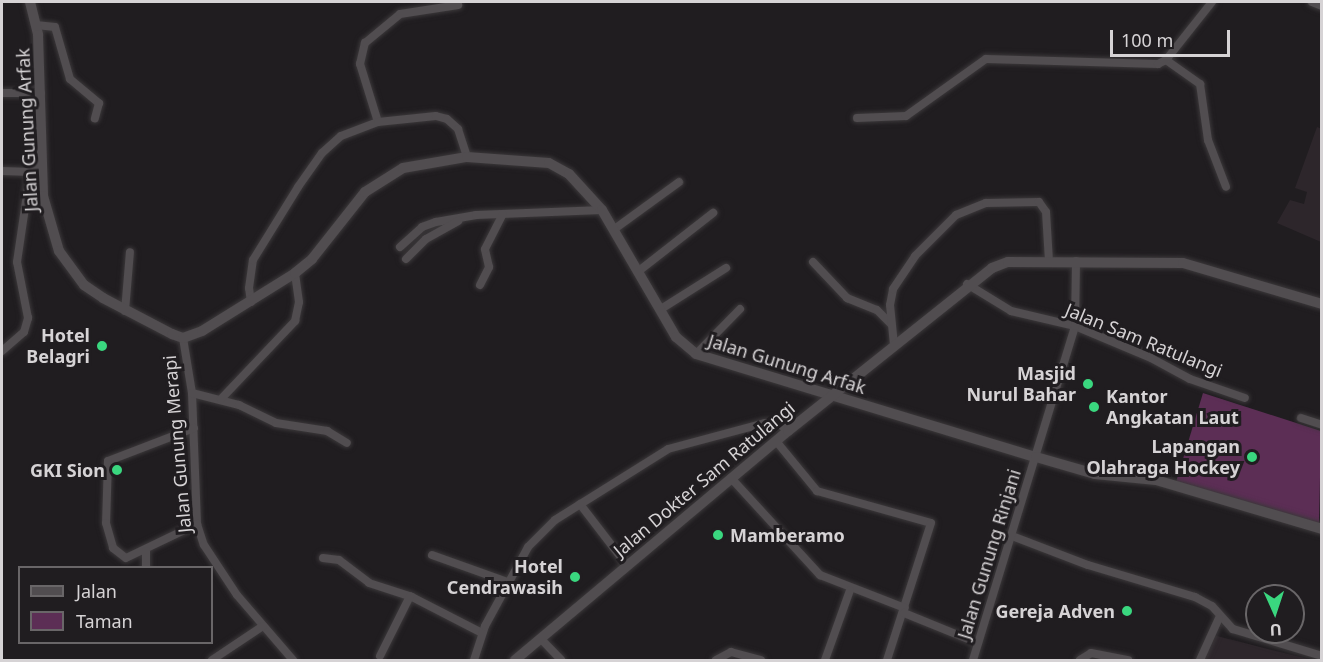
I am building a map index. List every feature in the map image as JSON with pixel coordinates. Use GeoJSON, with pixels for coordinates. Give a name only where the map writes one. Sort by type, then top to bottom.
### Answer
{"type":"FeatureCollection","features":[{"type":"Feature","properties":{"kind":"street","name":"Jalan Gunung Arfak"},"geometry":{"type":"LineString","coordinates":[[30,2],[36,25],[41,93],[43,196],[58,251],[84,285],[125,311],[183,338],[218,323],[295,273],[312,259],[364,192],[376,183],[414,165],[467,157],[498,157],[558,166],[602,210],[616,228],[676,337],[696,354],[1095,474],[1156,480],[1322,529]]}},
{"type":"Feature","properties":{"kind":"street"},"geometry":{"type":"LineString","coordinates":[[857,118],[906,116],[986,59],[1137,66],[1166,60],[1212,2]]}},
{"type":"Feature","properties":{"kind":"street"},"geometry":{"type":"LineString","coordinates":[[1312,2],[1322,6]]}},
{"type":"Feature","properties":{"kind":"street"},"geometry":{"type":"LineString","coordinates":[[378,122],[360,64],[365,43],[400,14],[458,5]]}},
{"type":"Feature","properties":{"kind":"street"},"geometry":{"type":"LineString","coordinates":[[36,25],[55,27],[70,79],[99,103],[95,118]]}},
{"type":"Feature","properties":{"kind":"street"},"geometry":{"type":"LineString","coordinates":[[1166,60],[1200,84],[1208,140],[1226,187]]}},
{"type":"Feature","properties":{"kind":"street"},"geometry":{"type":"LineString","coordinates":[[2,93],[41,93]]}},
{"type":"Feature","properties":{"kind":"street"},"geometry":{"type":"LineString","coordinates":[[251,302],[249,288],[253,260],[322,153],[341,136],[378,122],[422,115],[447,119],[458,129],[467,157]]}},
{"type":"Feature","properties":{"kind":"street"},"geometry":{"type":"LineString","coordinates":[[2,351],[24,332],[28,318],[17,262],[32,172],[41,161]]}},
{"type":"Feature","properties":{"kind":"street"},"geometry":{"type":"LineString","coordinates":[[2,171],[32,172]]}},
{"type":"Feature","properties":{"kind":"street"},"geometry":{"type":"LineString","coordinates":[[616,228],[679,182]]}},
{"type":"Feature","properties":{"kind":"street"},"geometry":{"type":"LineString","coordinates":[[894,345],[891,324],[893,289],[902,271],[944,225],[971,208],[1005,201],[1039,202],[1046,212],[1049,261]]}},
{"type":"Feature","properties":{"kind":"street"},"geometry":{"type":"LineString","coordinates":[[400,247],[422,227],[462,219],[503,214],[602,210]]}},
{"type":"Feature","properties":{"kind":"street"},"geometry":{"type":"LineString","coordinates":[[640,270],[713,213]]}},
{"type":"Feature","properties":{"kind":"street"},"geometry":{"type":"LineString","coordinates":[[480,285],[489,267],[485,249],[503,214]]}},
{"type":"Feature","properties":{"kind":"street"},"geometry":{"type":"LineString","coordinates":[[406,259],[426,239],[462,219]]}},
{"type":"Feature","properties":{"kind":"street"},"geometry":{"type":"LineString","coordinates":[[125,311],[130,252]]}},
{"type":"Feature","properties":{"kind":"street","name":"Jalan Gunung Rinjani"},"geometry":{"type":"LineString","coordinates":[[973,660],[1075,326],[1076,261]]}},
{"type":"Feature","properties":{"kind":"street"},"geometry":{"type":"LineString","coordinates":[[813,262],[847,298],[877,310],[891,324]]}},
{"type":"Feature","properties":{"kind":"street","name":"Jalan Dokter Sam Ratulangi"},"geometry":{"type":"LineString","coordinates":[[515,660],[626,564],[967,284],[1008,262],[1183,264],[1322,304]]}},
{"type":"Feature","properties":{"kind":"street"},"geometry":{"type":"LineString","coordinates":[[661,309],[726,268]]}},
{"type":"Feature","properties":{"kind":"street"},"geometry":{"type":"LineString","coordinates":[[221,399],[295,321],[299,302],[295,273]]}},
{"type":"Feature","properties":{"kind":"street","name":"Jalan Sam Ratulangi"},"geometry":{"type":"LineString","coordinates":[[967,284],[1011,311],[1075,326],[1151,358],[1190,379],[1245,398]]}},
{"type":"Feature","properties":{"kind":"street"},"geometry":{"type":"LineString","coordinates":[[696,354],[740,309]]}},
{"type":"Feature","properties":{"kind":"street","name":"Jalan Gunung Merapi"},"geometry":{"type":"LineString","coordinates":[[183,338],[192,393],[197,524],[213,561],[283,651],[293,660]]}},
{"type":"Feature","properties":{"kind":"street"},"geometry":{"type":"LineString","coordinates":[[192,393],[221,399],[276,423],[327,431],[346,443]]}},
{"type":"Feature","properties":{"kind":"street"},"geometry":{"type":"LineString","coordinates":[[1301,418],[1322,425]]}},
{"type":"Feature","properties":{"kind":"street"},"geometry":{"type":"LineString","coordinates":[[474,660],[482,633],[528,547],[555,520],[668,449],[687,442],[769,423],[778,423],[788,430]]}},
{"type":"Feature","properties":{"kind":"street"},"geometry":{"type":"LineString","coordinates":[[194,428],[114,458],[106,465],[106,523],[113,548],[126,558],[146,551],[197,524]]}},
{"type":"Feature","properties":{"kind":"street"},"geometry":{"type":"LineString","coordinates":[[776,441],[817,491],[931,523],[887,660]]}},
{"type":"Feature","properties":{"kind":"street"},"geometry":{"type":"LineString","coordinates":[[731,478],[808,566],[850,590],[978,643]]}},
{"type":"Feature","properties":{"kind":"street"},"geometry":{"type":"LineString","coordinates":[[580,504],[626,564]]}},
{"type":"Feature","properties":{"kind":"street"},"geometry":{"type":"LineString","coordinates":[[1012,536],[1088,565],[1196,597],[1212,606],[1219,618],[1233,629],[1322,656]]}},
{"type":"Feature","properties":{"kind":"street"},"geometry":{"type":"LineString","coordinates":[[146,551],[146,566]]}},
{"type":"Feature","properties":{"kind":"street"},"geometry":{"type":"LineString","coordinates":[[432,555],[508,582]]}},
{"type":"Feature","properties":{"kind":"street"},"geometry":{"type":"LineString","coordinates":[[323,558],[339,560],[369,583],[410,596],[482,633]]}},
{"type":"Feature","properties":{"kind":"street"},"geometry":{"type":"LineString","coordinates":[[825,660],[850,590]]}},
{"type":"Feature","properties":{"kind":"street"},"geometry":{"type":"LineString","coordinates":[[380,656],[410,596]]}},
{"type":"Feature","properties":{"kind":"street"},"geometry":{"type":"LineString","coordinates":[[1200,660],[1219,618]]}},
{"type":"Feature","properties":{"kind":"street"},"geometry":{"type":"LineString","coordinates":[[212,660],[263,626]]}},
{"type":"Feature","properties":{"kind":"street"},"geometry":{"type":"LineString","coordinates":[[541,639],[561,660]]}},
{"type":"Feature","properties":{"kind":"street"},"geometry":{"type":"LineString","coordinates":[[279,660],[283,651]]}},
{"type":"Feature","properties":{"kind":"street"},"geometry":{"type":"LineString","coordinates":[[716,660],[731,651],[761,660]]}},
{"type":"Feature","properties":{"kind":"street"},"geometry":{"type":"LineString","coordinates":[[1080,660],[1092,653],[1128,660]]}},
{"type":"Feature","properties":{"kind":"shaded area"},"geometry":{"type":"Polygon","coordinates":[[[1317,127],[1322,129],[1321,242],[1277,223],[1290,200],[1304,204],[1307,192],[1295,188],[1317,127]]]}},
{"type":"Feature","properties":{"kind":"shaded area"},"geometry":{"type":"Polygon","coordinates":[[[1213,635],[1312,660],[1204,660],[1213,635]]]}},
{"type":"Feature","properties":{"kind":"green space","name":"Lapangan Olahraga Hockey"},"geometry":{"type":"Polygon","coordinates":[[[1203,393],[1321,431],[1319,524],[1176,482],[1203,393]]]}},
{"type":"Feature","properties":{"kind":"place","name":"Hotel Belagri"},"geometry":{"type":"Point","coordinates":[102,346]}},
{"type":"Feature","properties":{"kind":"place","name":"Masjid Nurul Bahar"},"geometry":{"type":"Point","coordinates":[1088,384]}},
{"type":"Feature","properties":{"kind":"place","name":"Kantor Angkatan Laut"},"geometry":{"type":"Point","coordinates":[1094,407]}},
{"type":"Feature","properties":{"kind":"place","name":"Lapangan Olahraga Hockey"},"geometry":{"type":"Point","coordinates":[1252,457]}},
{"type":"Feature","properties":{"kind":"place","name":"GKI Sion"},"geometry":{"type":"Point","coordinates":[117,470]}},
{"type":"Feature","properties":{"kind":"place","name":"Mamberamo"},"geometry":{"type":"Point","coordinates":[718,535]}},
{"type":"Feature","properties":{"kind":"place","name":"Hotel Cendrawasih"},"geometry":{"type":"Point","coordinates":[575,577]}},
{"type":"Feature","properties":{"kind":"place","name":"Gereja Adven"},"geometry":{"type":"Point","coordinates":[1127,611]}}]}
